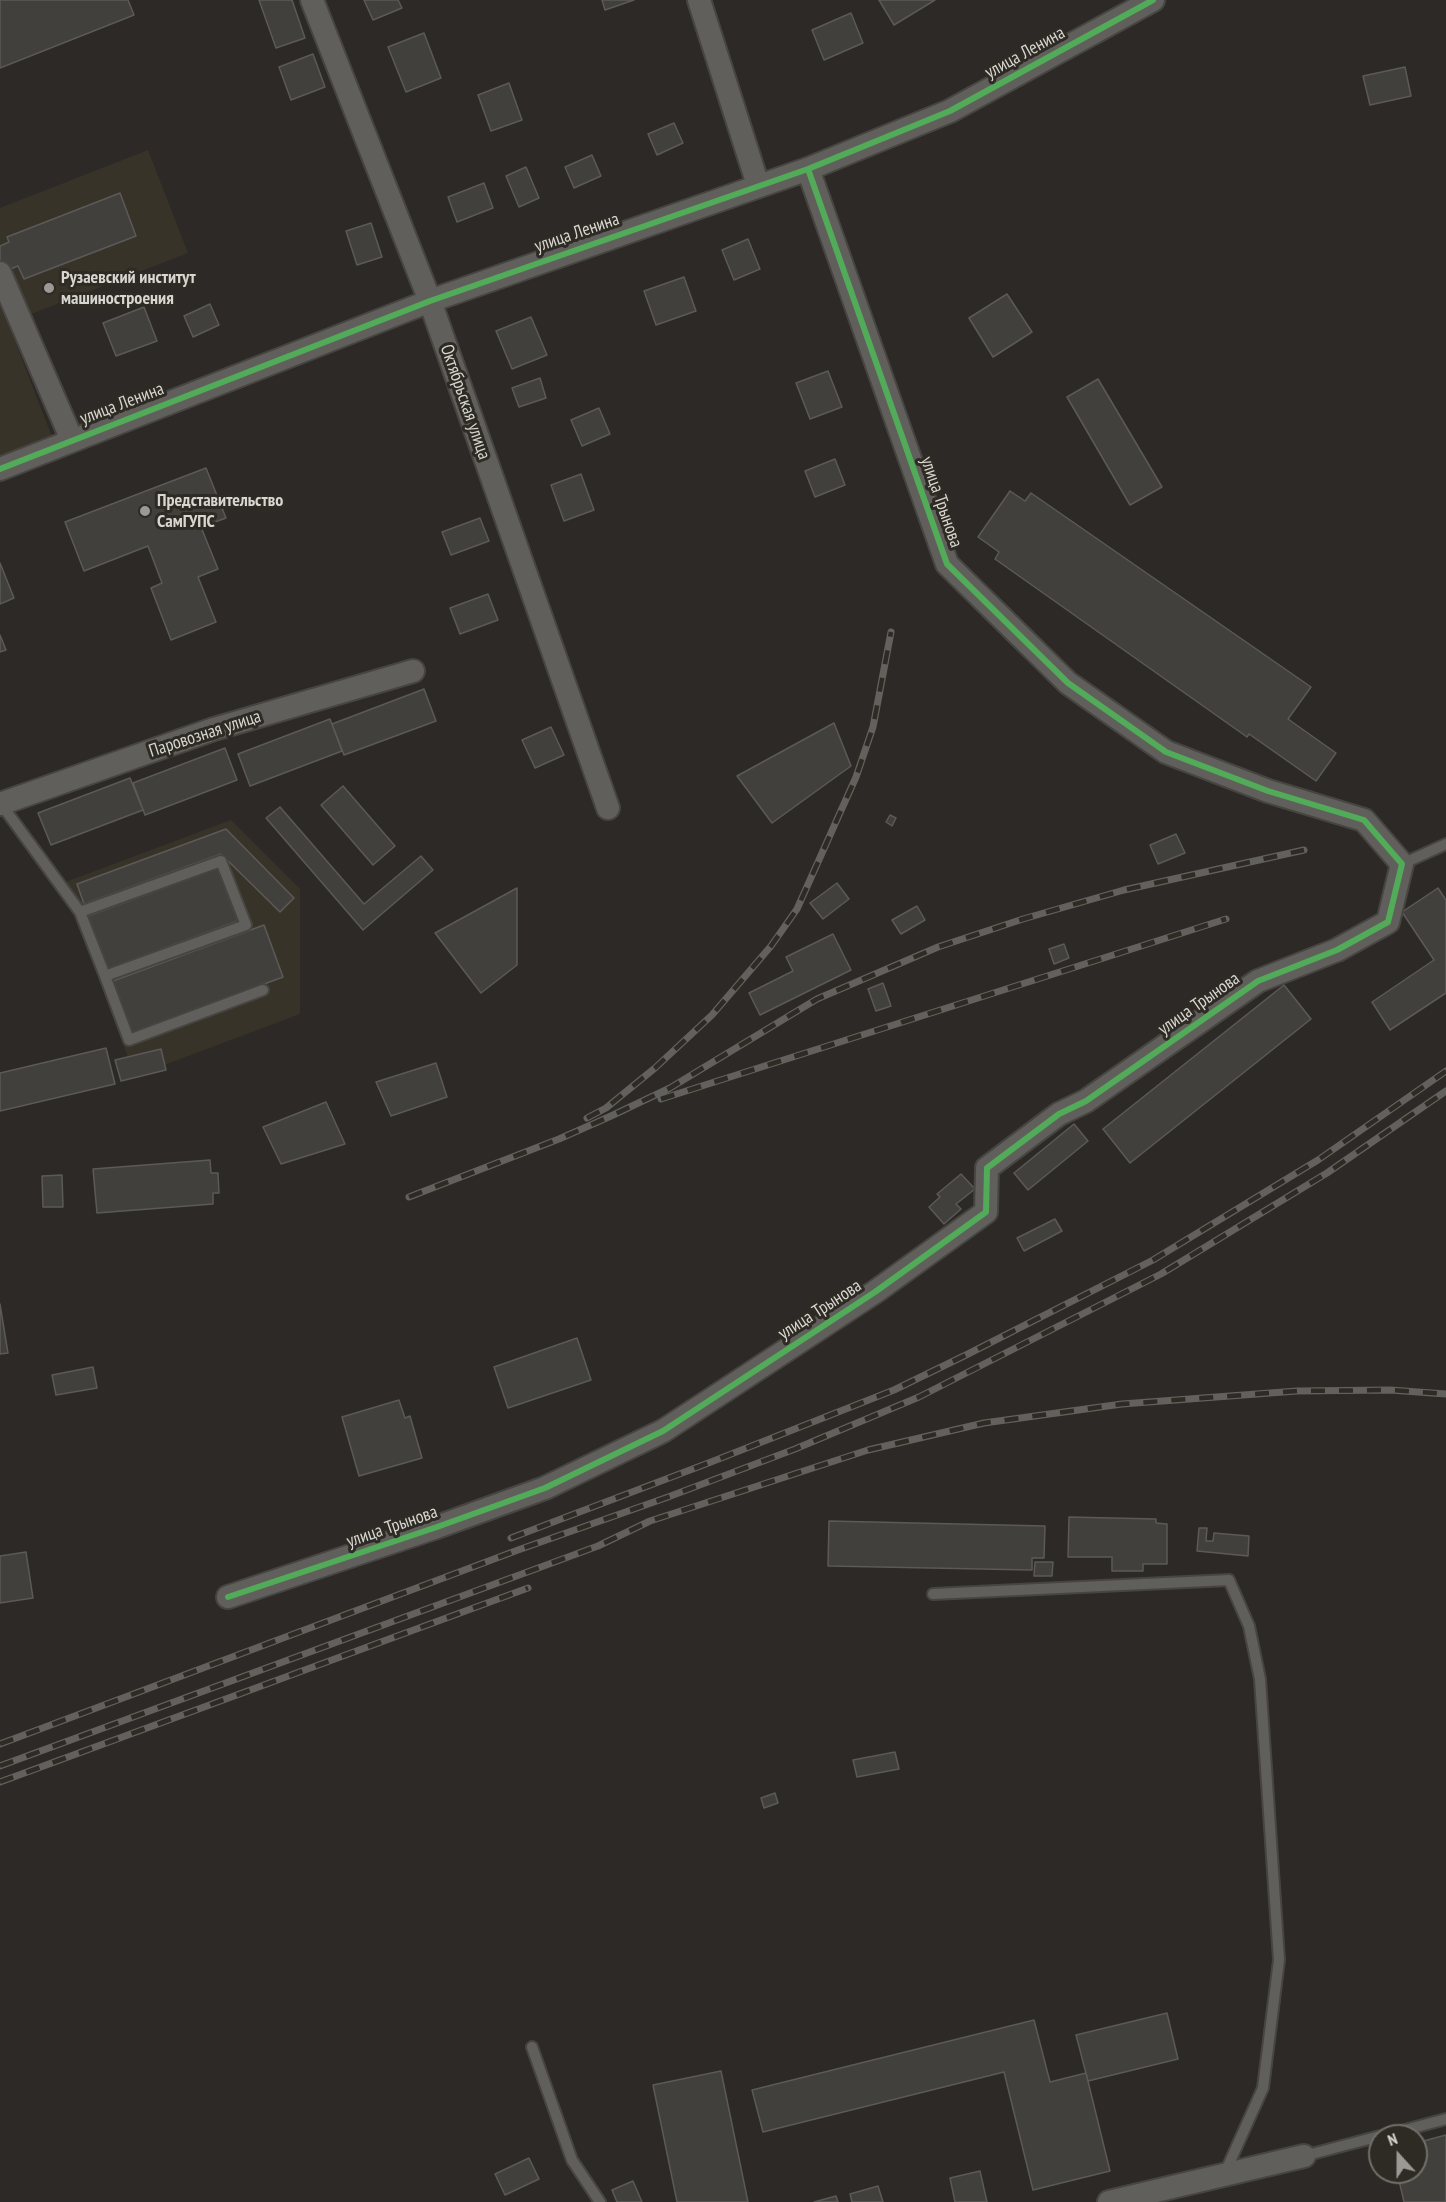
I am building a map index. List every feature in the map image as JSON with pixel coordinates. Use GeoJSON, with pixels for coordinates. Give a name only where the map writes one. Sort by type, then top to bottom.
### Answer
{"type":"FeatureCollection","features":[{"type":"Feature","properties":{"kind":"street","name":"Октябрьская улица"},"geometry":{"type":"LineString","coordinates":[[312,0],[430,301],[608,808]]}},
{"type":"Feature","properties":{"kind":"street"},"geometry":{"type":"LineString","coordinates":[[699,0],[758,185]]}},
{"type":"Feature","properties":{"kind":"street","name":"улица Ленина"},"geometry":{"type":"LineString","coordinates":[[0,469],[430,301],[808,169],[950,111],[1153,0]]}},
{"type":"Feature","properties":{"kind":"street","name":"улица Трынова"},"geometry":{"type":"LineString","coordinates":[[228,1597],[393,1543],[545,1488],[663,1431],[875,1292],[986,1212],[987,1168],[1059,1114],[1086,1101],[1258,981],[1337,950],[1388,922],[1402,864],[1364,820],[1268,791],[1166,752],[1068,683],[946,564],[808,169]]}},
{"type":"Feature","properties":{"kind":"street"},"geometry":{"type":"LineString","coordinates":[[0,273],[72,440]]}},
{"type":"Feature","properties":{"kind":"street","name":"Паровозная улица"},"geometry":{"type":"LineString","coordinates":[[0,804],[214,729],[412,671]]}},
{"type":"Feature","properties":{"kind":"street"},"geometry":{"type":"LineString","coordinates":[[1110,2202],[1304,2156]]}},
{"type":"Feature","properties":{"kind":"lane"},"geometry":{"type":"LineString","coordinates":[[0,804],[80,912],[129,1040],[263,990]]}},
{"type":"Feature","properties":{"kind":"lane"},"geometry":{"type":"LineString","coordinates":[[1402,864],[1446,844]]}},
{"type":"Feature","properties":{"kind":"lane"},"geometry":{"type":"LineString","coordinates":[[80,912],[221,861],[246,925],[105,976]]}},
{"type":"Feature","properties":{"kind":"lane"},"geometry":{"type":"LineString","coordinates":[[933,1594],[1229,1580],[1249,1626],[1260,1679],[1279,1960],[1263,2088],[1224,2175]]}},
{"type":"Feature","properties":{"kind":"lane"},"geometry":{"type":"LineString","coordinates":[[532,2047],[572,2160],[600,2202]]}},
{"type":"Feature","properties":{"kind":"lane"},"geometry":{"type":"LineString","coordinates":[[1427,2124],[1446,2119]]}},
{"type":"Feature","properties":{"kind":"lane"},"geometry":{"type":"LineString","coordinates":[[1304,2156],[1368,2139]]}},
{"type":"Feature","properties":{"kind":"shaded area","name":"Рузаевский институт машиностроения"},"geometry":{"type":"Polygon","coordinates":[[[148,150],[188,253],[8,323],[54,442],[0,463],[0,208],[148,150]]]}},
{"type":"Feature","properties":{"kind":"shaded area"},"geometry":{"type":"Polygon","coordinates":[[[231,820],[300,889],[300,1014],[135,1076],[63,883],[231,820]]]}},
{"type":"Feature","properties":{"kind":"building"},"geometry":{"type":"Polygon","coordinates":[[[0,0],[128,0],[134,15],[0,68],[0,0]]]}},
{"type":"Feature","properties":{"kind":"building"},"geometry":{"type":"Polygon","coordinates":[[[259,0],[292,0],[305,38],[276,48],[259,0]]]}},
{"type":"Feature","properties":{"kind":"building"},"geometry":{"type":"Polygon","coordinates":[[[364,0],[398,0],[402,8],[373,20],[364,0]]]}},
{"type":"Feature","properties":{"kind":"building"},"geometry":{"type":"Polygon","coordinates":[[[602,0],[634,0],[605,10],[602,0]]]}},
{"type":"Feature","properties":{"kind":"building"},"geometry":{"type":"Polygon","coordinates":[[[879,0],[935,0],[894,25],[879,0]]]}},
{"type":"Feature","properties":{"kind":"building"},"geometry":{"type":"Polygon","coordinates":[[[851,13],[863,43],[824,60],[812,30],[851,13]]]}},
{"type":"Feature","properties":{"kind":"building"},"geometry":{"type":"Polygon","coordinates":[[[424,33],[441,78],[406,92],[388,47],[424,33]]]}},
{"type":"Feature","properties":{"kind":"building"},"geometry":{"type":"Polygon","coordinates":[[[313,54],[325,87],[291,100],[279,67],[313,54]]]}},
{"type":"Feature","properties":{"kind":"building"},"geometry":{"type":"Polygon","coordinates":[[[1405,67],[1411,96],[1370,105],[1363,76],[1405,67]]]}},
{"type":"Feature","properties":{"kind":"building"},"geometry":{"type":"Polygon","coordinates":[[[509,83],[522,120],[491,131],[478,95],[509,83]]]}},
{"type":"Feature","properties":{"kind":"building"},"geometry":{"type":"Polygon","coordinates":[[[674,123],[683,143],[657,155],[648,134],[674,123]]]}},
{"type":"Feature","properties":{"kind":"building"},"geometry":{"type":"Polygon","coordinates":[[[592,155],[601,176],[574,188],[565,167],[592,155]]]}},
{"type":"Feature","properties":{"kind":"building"},"geometry":{"type":"Polygon","coordinates":[[[526,167],[539,198],[519,207],[506,176],[526,167]]]}},
{"type":"Feature","properties":{"kind":"building"},"geometry":{"type":"Polygon","coordinates":[[[484,183],[493,208],[457,222],[448,197],[484,183]]]}},
{"type":"Feature","properties":{"kind":"building"},"geometry":{"type":"Polygon","coordinates":[[[120,193],[136,236],[24,279],[18,266],[0,273],[0,246],[9,242],[7,237],[120,193]]]}},
{"type":"Feature","properties":{"kind":"building"},"geometry":{"type":"Polygon","coordinates":[[[371,223],[382,257],[357,265],[346,231],[371,223]]]}},
{"type":"Feature","properties":{"kind":"building"},"geometry":{"type":"Polygon","coordinates":[[[748,239],[760,269],[734,280],[722,250],[748,239]]]}},
{"type":"Feature","properties":{"kind":"building"},"geometry":{"type":"Polygon","coordinates":[[[684,277],[696,311],[656,325],[644,291],[684,277]]]}},
{"type":"Feature","properties":{"kind":"building"},"geometry":{"type":"Polygon","coordinates":[[[1007,294],[1032,332],[993,357],[969,318],[1007,294]]]}},
{"type":"Feature","properties":{"kind":"building"},"geometry":{"type":"Polygon","coordinates":[[[210,304],[219,325],[193,337],[184,316],[210,304]]]}},
{"type":"Feature","properties":{"kind":"building"},"geometry":{"type":"Polygon","coordinates":[[[144,307],[157,341],[116,356],[103,323],[144,307]]]}},
{"type":"Feature","properties":{"kind":"building"},"geometry":{"type":"Polygon","coordinates":[[[531,317],[547,355],[512,369],[496,331],[531,317]]]}},
{"type":"Feature","properties":{"kind":"building"},"geometry":{"type":"Polygon","coordinates":[[[828,371],[842,407],[810,419],[796,383],[828,371]]]}},
{"type":"Feature","properties":{"kind":"building"},"geometry":{"type":"Polygon","coordinates":[[[540,378],[546,398],[519,407],[512,388],[540,378]]]}},
{"type":"Feature","properties":{"kind":"building"},"geometry":{"type":"Polygon","coordinates":[[[1098,379],[1162,487],[1130,505],[1067,397],[1098,379]]]}},
{"type":"Feature","properties":{"kind":"building"},"geometry":{"type":"Polygon","coordinates":[[[599,408],[610,434],[582,446],[571,420],[599,408]]]}},
{"type":"Feature","properties":{"kind":"building"},"geometry":{"type":"Polygon","coordinates":[[[835,459],[845,485],[815,497],[805,471],[835,459]]]}},
{"type":"Feature","properties":{"kind":"building"},"geometry":{"type":"Polygon","coordinates":[[[206,468],[226,518],[201,527],[218,569],[198,577],[216,622],[171,640],[151,588],[162,583],[148,546],[84,571],[65,522],[206,468]]]}},
{"type":"Feature","properties":{"kind":"building"},"geometry":{"type":"Polygon","coordinates":[[[581,474],[594,510],[564,521],[551,485],[581,474]]]}},
{"type":"Feature","properties":{"kind":"building"},"geometry":{"type":"Polygon","coordinates":[[[1010,491],[1025,501],[1031,493],[1311,687],[1288,719],[1336,753],[1316,781],[1249,734],[1247,737],[995,559],[999,552],[978,537],[1010,491]]]}},
{"type":"Feature","properties":{"kind":"building"},"geometry":{"type":"Polygon","coordinates":[[[480,518],[489,541],[451,555],[442,532],[480,518]]]}},
{"type":"Feature","properties":{"kind":"building"},"geometry":{"type":"Polygon","coordinates":[[[0,563],[14,598],[0,604],[0,563]]]}},
{"type":"Feature","properties":{"kind":"building"},"geometry":{"type":"Polygon","coordinates":[[[488,594],[498,620],[460,634],[450,608],[488,594]]]}},
{"type":"Feature","properties":{"kind":"building"},"geometry":{"type":"Polygon","coordinates":[[[0,635],[6,650],[0,652],[0,635]]]}},
{"type":"Feature","properties":{"kind":"building"},"geometry":{"type":"Polygon","coordinates":[[[424,689],[436,721],[344,755],[332,724],[424,689]]]}},
{"type":"Feature","properties":{"kind":"building"},"geometry":{"type":"Polygon","coordinates":[[[330,719],[342,751],[250,786],[238,754],[330,719]]]}},
{"type":"Feature","properties":{"kind":"building"},"geometry":{"type":"Polygon","coordinates":[[[834,723],[851,766],[772,823],[737,776],[834,723]]]}},
{"type":"Feature","properties":{"kind":"building"},"geometry":{"type":"Polygon","coordinates":[[[551,727],[564,755],[535,768],[522,740],[551,727]]]}},
{"type":"Feature","properties":{"kind":"building"},"geometry":{"type":"Polygon","coordinates":[[[225,748],[237,780],[145,815],[133,783],[225,748]]]}},
{"type":"Feature","properties":{"kind":"building"},"geometry":{"type":"Polygon","coordinates":[[[130,778],[143,810],[51,845],[38,813],[130,778]]]}},
{"type":"Feature","properties":{"kind":"building"},"geometry":{"type":"Polygon","coordinates":[[[343,786],[395,846],[373,865],[321,805],[343,786]]]}},
{"type":"Feature","properties":{"kind":"building"},"geometry":{"type":"Polygon","coordinates":[[[280,807],[364,904],[421,856],[433,870],[363,930],[266,818],[280,807]]]}},
{"type":"Feature","properties":{"kind":"building"},"geometry":{"type":"Polygon","coordinates":[[[890,815],[896,818],[892,826],[886,822],[890,815]]]}},
{"type":"Feature","properties":{"kind":"building"},"geometry":{"type":"Polygon","coordinates":[[[226,829],[294,898],[280,912],[221,854],[84,904],[77,884],[226,829]]]}},
{"type":"Feature","properties":{"kind":"building"},"geometry":{"type":"Polygon","coordinates":[[[1176,834],[1185,853],[1158,864],[1150,845],[1176,834]]]}},
{"type":"Feature","properties":{"kind":"building"},"geometry":{"type":"Polygon","coordinates":[[[218,868],[238,921],[108,969],[88,916],[218,868]]]}},
{"type":"Feature","properties":{"kind":"building"},"geometry":{"type":"Polygon","coordinates":[[[837,883],[849,899],[823,919],[810,903],[837,883]]]}},
{"type":"Feature","properties":{"kind":"building"},"geometry":{"type":"Polygon","coordinates":[[[517,888],[517,965],[481,993],[435,933],[517,888]]]}},
{"type":"Feature","properties":{"kind":"building"},"geometry":{"type":"Polygon","coordinates":[[[1438,888],[1446,900],[1446,993],[1390,1030],[1372,1002],[1434,960],[1402,912],[1438,888]]]}},
{"type":"Feature","properties":{"kind":"building"},"geometry":{"type":"Polygon","coordinates":[[[917,906],[925,920],[901,934],[892,920],[917,906]]]}},
{"type":"Feature","properties":{"kind":"building"},"geometry":{"type":"Polygon","coordinates":[[[264,925],[283,977],[132,1033],[113,981],[264,925]]]}},
{"type":"Feature","properties":{"kind":"building"},"geometry":{"type":"Polygon","coordinates":[[[833,934],[851,970],[760,1015],[749,993],[793,971],[786,957],[833,934]]]}},
{"type":"Feature","properties":{"kind":"building"},"geometry":{"type":"Polygon","coordinates":[[[1064,944],[1069,958],[1054,964],[1049,949],[1064,944]]]}},
{"type":"Feature","properties":{"kind":"building"},"geometry":{"type":"Polygon","coordinates":[[[883,983],[891,1006],[876,1011],[868,989],[883,983]]]}},
{"type":"Feature","properties":{"kind":"building"},"geometry":{"type":"Polygon","coordinates":[[[1284,985],[1311,1019],[1130,1163],[1103,1129],[1284,985]]]}},
{"type":"Feature","properties":{"kind":"building"},"geometry":{"type":"Polygon","coordinates":[[[106,1048],[115,1084],[0,1111],[0,1073],[106,1048]]]}},
{"type":"Feature","properties":{"kind":"building"},"geometry":{"type":"Polygon","coordinates":[[[161,1049],[166,1070],[121,1081],[115,1060],[161,1049]]]}},
{"type":"Feature","properties":{"kind":"building"},"geometry":{"type":"Polygon","coordinates":[[[436,1063],[447,1097],[391,1116],[376,1082],[436,1063]]]}},
{"type":"Feature","properties":{"kind":"building"},"geometry":{"type":"Polygon","coordinates":[[[326,1102],[345,1144],[281,1164],[263,1127],[326,1102]]]}},
{"type":"Feature","properties":{"kind":"building"},"geometry":{"type":"Polygon","coordinates":[[[1074,1124],[1088,1141],[1028,1190],[1014,1173],[1074,1124]]]}},
{"type":"Feature","properties":{"kind":"building"},"geometry":{"type":"Polygon","coordinates":[[[210,1160],[211,1173],[218,1173],[219,1193],[213,1193],[213,1204],[97,1213],[93,1169],[210,1160]]]}},
{"type":"Feature","properties":{"kind":"building"},"geometry":{"type":"Polygon","coordinates":[[[961,1174],[975,1189],[956,1204],[961,1209],[944,1224],[929,1207],[940,1197],[937,1194],[961,1174]]]}},
{"type":"Feature","properties":{"kind":"building"},"geometry":{"type":"Polygon","coordinates":[[[62,1175],[63,1207],[43,1207],[42,1176],[62,1175]]]}},
{"type":"Feature","properties":{"kind":"building"},"geometry":{"type":"Polygon","coordinates":[[[1055,1219],[1062,1231],[1024,1251],[1017,1238],[1055,1219]]]}},
{"type":"Feature","properties":{"kind":"building"},"geometry":{"type":"Polygon","coordinates":[[[0,1304],[8,1353],[0,1354],[0,1304]]]}},
{"type":"Feature","properties":{"kind":"building"},"geometry":{"type":"Polygon","coordinates":[[[577,1338],[591,1380],[508,1408],[494,1367],[577,1338]]]}},
{"type":"Feature","properties":{"kind":"building"},"geometry":{"type":"Polygon","coordinates":[[[93,1367],[97,1388],[56,1395],[52,1375],[93,1367]]]}},
{"type":"Feature","properties":{"kind":"building"},"geometry":{"type":"Polygon","coordinates":[[[399,1400],[405,1418],[410,1416],[422,1458],[359,1476],[342,1417],[399,1400]]]}},
{"type":"Feature","properties":{"kind":"building"},"geometry":{"type":"Polygon","coordinates":[[[1069,1517],[1156,1519],[1156,1523],[1167,1524],[1167,1564],[1143,1564],[1143,1571],[1112,1571],[1112,1557],[1068,1557],[1069,1517]]]}},
{"type":"Feature","properties":{"kind":"building"},"geometry":{"type":"Polygon","coordinates":[[[829,1521],[1045,1526],[1044,1558],[1032,1558],[1032,1570],[828,1566],[829,1521]]]}},
{"type":"Feature","properties":{"kind":"building"},"geometry":{"type":"Polygon","coordinates":[[[1199,1528],[1207,1528],[1206,1541],[1213,1541],[1214,1533],[1249,1536],[1248,1556],[1197,1551],[1199,1528]]]}},
{"type":"Feature","properties":{"kind":"building"},"geometry":{"type":"Polygon","coordinates":[[[26,1552],[33,1598],[0,1603],[0,1556],[26,1552]]]}},
{"type":"Feature","properties":{"kind":"building"},"geometry":{"type":"Polygon","coordinates":[[[1035,1562],[1053,1562],[1052,1576],[1034,1576],[1035,1562]]]}},
{"type":"Feature","properties":{"kind":"building"},"geometry":{"type":"Polygon","coordinates":[[[895,1752],[899,1769],[857,1777],[853,1760],[895,1752]]]}},
{"type":"Feature","properties":{"kind":"building"},"geometry":{"type":"Polygon","coordinates":[[[775,1793],[778,1803],[764,1808],[761,1798],[775,1793]]]}},
{"type":"Feature","properties":{"kind":"building"},"geometry":{"type":"Polygon","coordinates":[[[1167,2013],[1178,2059],[1088,2081],[1076,2035],[1167,2013]]]}},
{"type":"Feature","properties":{"kind":"building"},"geometry":{"type":"Polygon","coordinates":[[[1034,2020],[1050,2082],[1086,2073],[1110,2171],[1033,2190],[1004,2072],[763,2132],[752,2090],[1034,2020]]]}},
{"type":"Feature","properties":{"kind":"building"},"geometry":{"type":"Polygon","coordinates":[[[721,2071],[748,2202],[677,2202],[653,2085],[721,2071]]]}},
{"type":"Feature","properties":{"kind":"building"},"geometry":{"type":"Polygon","coordinates":[[[1446,2135],[1446,2202],[1404,2202],[1400,2184],[1428,2184],[1428,2140],[1446,2135]]]}},
{"type":"Feature","properties":{"kind":"building"},"geometry":{"type":"Polygon","coordinates":[[[529,2158],[539,2179],[505,2195],[495,2174],[529,2158]]]}},
{"type":"Feature","properties":{"kind":"building"},"geometry":{"type":"Polygon","coordinates":[[[980,2171],[987,2202],[955,2202],[950,2178],[980,2171]]]}},
{"type":"Feature","properties":{"kind":"building"},"geometry":{"type":"Polygon","coordinates":[[[633,2181],[642,2202],[617,2202],[612,2190],[633,2181]]]}},
{"type":"Feature","properties":{"kind":"building"},"geometry":{"type":"Polygon","coordinates":[[[878,2186],[883,2202],[852,2202],[850,2194],[878,2186]]]}},
{"type":"Feature","properties":{"kind":"building"},"geometry":{"type":"Polygon","coordinates":[[[836,2196],[838,2202],[814,2202],[836,2196]]]}},
{"type":"Feature","properties":{"kind":"railway"},"geometry":{"type":"LineString","coordinates":[[587,1118],[606,1108],[655,1068],[712,1015],[771,946],[797,909],[856,777],[873,727],[891,632]]}},
{"type":"Feature","properties":{"kind":"railway"},"geometry":{"type":"LineString","coordinates":[[409,1197],[559,1139],[611,1116],[670,1088],[817,999],[938,947],[1023,919],[1124,890],[1304,850]]}},
{"type":"Feature","properties":{"kind":"railway"},"geometry":{"type":"LineString","coordinates":[[661,1099],[1226,919]]}},
{"type":"Feature","properties":{"kind":"railway"},"geometry":{"type":"LineString","coordinates":[[511,1538],[894,1390],[968,1354],[1153,1260],[1318,1160],[1446,1071]]}},
{"type":"Feature","properties":{"kind":"railway"},"geometry":{"type":"LineString","coordinates":[[0,1744],[518,1550],[668,1497],[795,1449],[919,1397],[1161,1274],[1327,1173],[1446,1091]]}},
{"type":"Feature","properties":{"kind":"railway"},"geometry":{"type":"LineString","coordinates":[[0,1766],[598,1546],[650,1521],[868,1450],[984,1423],[1122,1404],[1297,1391],[1390,1390],[1446,1394]]}},
{"type":"Feature","properties":{"kind":"railway"},"geometry":{"type":"LineString","coordinates":[[0,1782],[528,1588]]}},
{"type":"Feature","properties":{"kind":"cycle path"},"geometry":{"type":"LineString","coordinates":[[0,469],[430,301],[808,169],[950,111],[1153,0]]}},
{"type":"Feature","properties":{"kind":"cycle path"},"geometry":{"type":"LineString","coordinates":[[228,1597],[545,1488],[663,1431],[875,1292],[986,1212],[987,1168],[1059,1114],[1086,1101],[1258,981],[1337,950],[1388,922],[1402,864],[1364,820],[1268,791],[1166,752],[1068,683],[947,564],[808,169]]}},
{"type":"Feature","properties":{"kind":"place","name":"Рузаевский институт машиностроения"},"geometry":{"type":"Point","coordinates":[49,288]}},
{"type":"Feature","properties":{"kind":"place","name":"Представительство СамГУПС"},"geometry":{"type":"Point","coordinates":[145,511]}}]}
